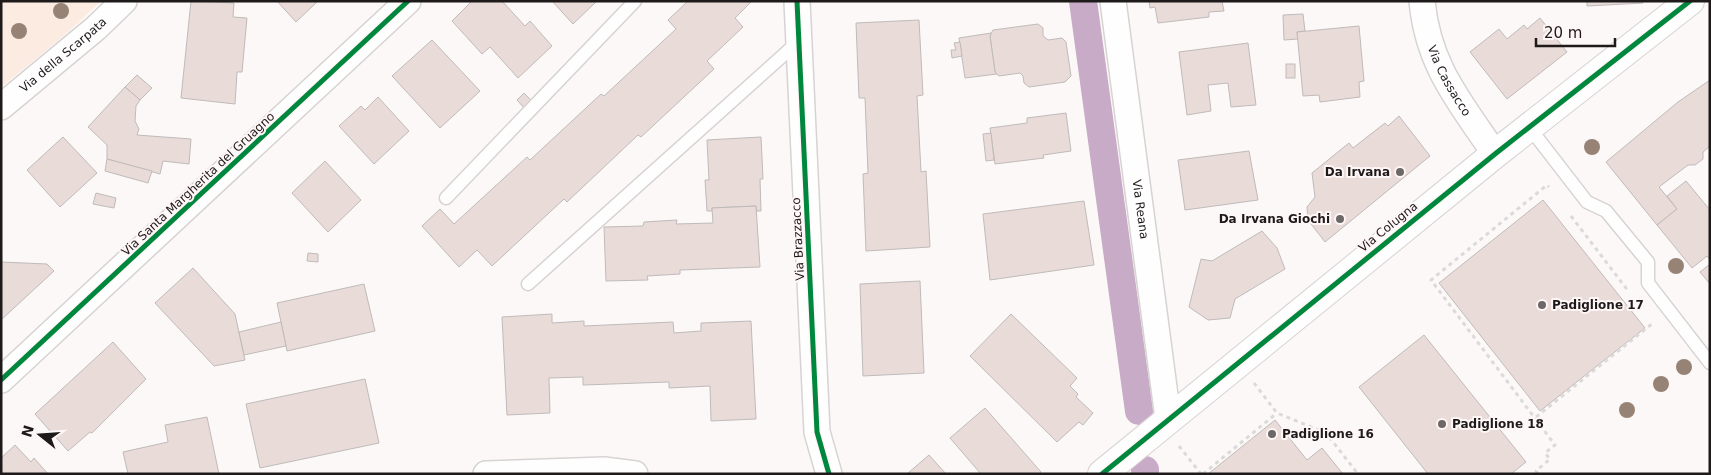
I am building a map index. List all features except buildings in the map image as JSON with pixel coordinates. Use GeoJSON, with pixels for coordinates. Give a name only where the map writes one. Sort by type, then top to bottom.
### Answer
{"type":"FeatureCollection","features":[{"type":"Feature","properties":{"kind":"street","name":"Via della Scarpata"},"geometry":{"type":"LineString","coordinates":[[1,107],[96,28],[124,1]]}},
{"type":"Feature","properties":{"kind":"street","name":"Via Santa Margherita del Gruagno"},"geometry":{"type":"LineString","coordinates":[[1,380],[408,1]]}},
{"type":"Feature","properties":{"kind":"street","name":"Via Brazzacco"},"geometry":{"type":"LineString","coordinates":[[797,1],[817,432],[829,474]]}},
{"type":"Feature","properties":{"kind":"street","name":"Via Reana"},"geometry":{"type":"LineString","coordinates":[[1113,1],[1164,421]]}},
{"type":"Feature","properties":{"kind":"street","name":"Via Cassacco"},"geometry":{"type":"LineString","coordinates":[[1422,1],[1428,42],[1440,71],[1495,154]]}},
{"type":"Feature","properties":{"kind":"street","name":"Via Colugna"},"geometry":{"type":"LineString","coordinates":[[1102,474],[1164,421],[1495,154],[1689,2]]}},
{"type":"Feature","properties":{"kind":"street"},"geometry":{"type":"LineString","coordinates":[[486,474],[604,470],[634,474]]}},
{"type":"Feature","properties":{"kind":"lane"},"geometry":{"type":"LineString","coordinates":[[446,198],[635,1]]}},
{"type":"Feature","properties":{"kind":"lane"},"geometry":{"type":"LineString","coordinates":[[528,284],[799,42]]}},
{"type":"Feature","properties":{"kind":"lane"},"geometry":{"type":"LineString","coordinates":[[1529,127],[1587,202],[1606,211],[1648,262],[1648,283],[1710,363]]}},
{"type":"Feature","properties":{"kind":"path"},"geometry":{"type":"LineString","coordinates":[[1538,474],[1536,471],[1550,460],[1545,453],[1555,445],[1536,417],[1432,280],[1547,185],[1553,192]]}},
{"type":"Feature","properties":{"kind":"path"},"geometry":{"type":"LineString","coordinates":[[1565,208],[1630,293]]}},
{"type":"Feature","properties":{"kind":"path"},"geometry":{"type":"LineString","coordinates":[[1536,417],[1653,324],[1648,316]]}},
{"type":"Feature","properties":{"kind":"path"},"geometry":{"type":"LineString","coordinates":[[1251,380],[1277,413],[1326,434],[1358,474]]}},
{"type":"Feature","properties":{"kind":"path"},"geometry":{"type":"LineString","coordinates":[[1164,421],[1202,474],[1277,413]]}},
{"type":"Feature","properties":{"kind":"shaded area"},"geometry":{"type":"Polygon","coordinates":[[[1,1],[101,1],[67,33],[1,87],[1,1]]]}},
{"type":"Feature","properties":{"kind":"waterway"},"geometry":{"type":"LineString","coordinates":[[1083,1],[1139,411]]}},
{"type":"Feature","properties":{"kind":"cycle path"},"geometry":{"type":"LineString","coordinates":[[1,380],[408,1]]}},
{"type":"Feature","properties":{"kind":"cycle path"},"geometry":{"type":"LineString","coordinates":[[797,1],[817,432],[829,474]]}},
{"type":"Feature","properties":{"kind":"cycle path"},"geometry":{"type":"LineString","coordinates":[[1102,474],[1495,154],[1690,1]]}},
{"type":"Feature","properties":{"kind":"place","name":"Da Irvana"},"geometry":{"type":"Point","coordinates":[1400,172]}},
{"type":"Feature","properties":{"kind":"place","name":"Da Irvana Giochi"},"geometry":{"type":"Point","coordinates":[1340,219]}},
{"type":"Feature","properties":{"kind":"place","name":"Padiglione 17"},"geometry":{"type":"Point","coordinates":[1542,305]}},
{"type":"Feature","properties":{"kind":"place","name":"Padiglione 18"},"geometry":{"type":"Point","coordinates":[1442,424]}},
{"type":"Feature","properties":{"kind":"place","name":"Padiglione 16"},"geometry":{"type":"Point","coordinates":[1272,434]}}]}
